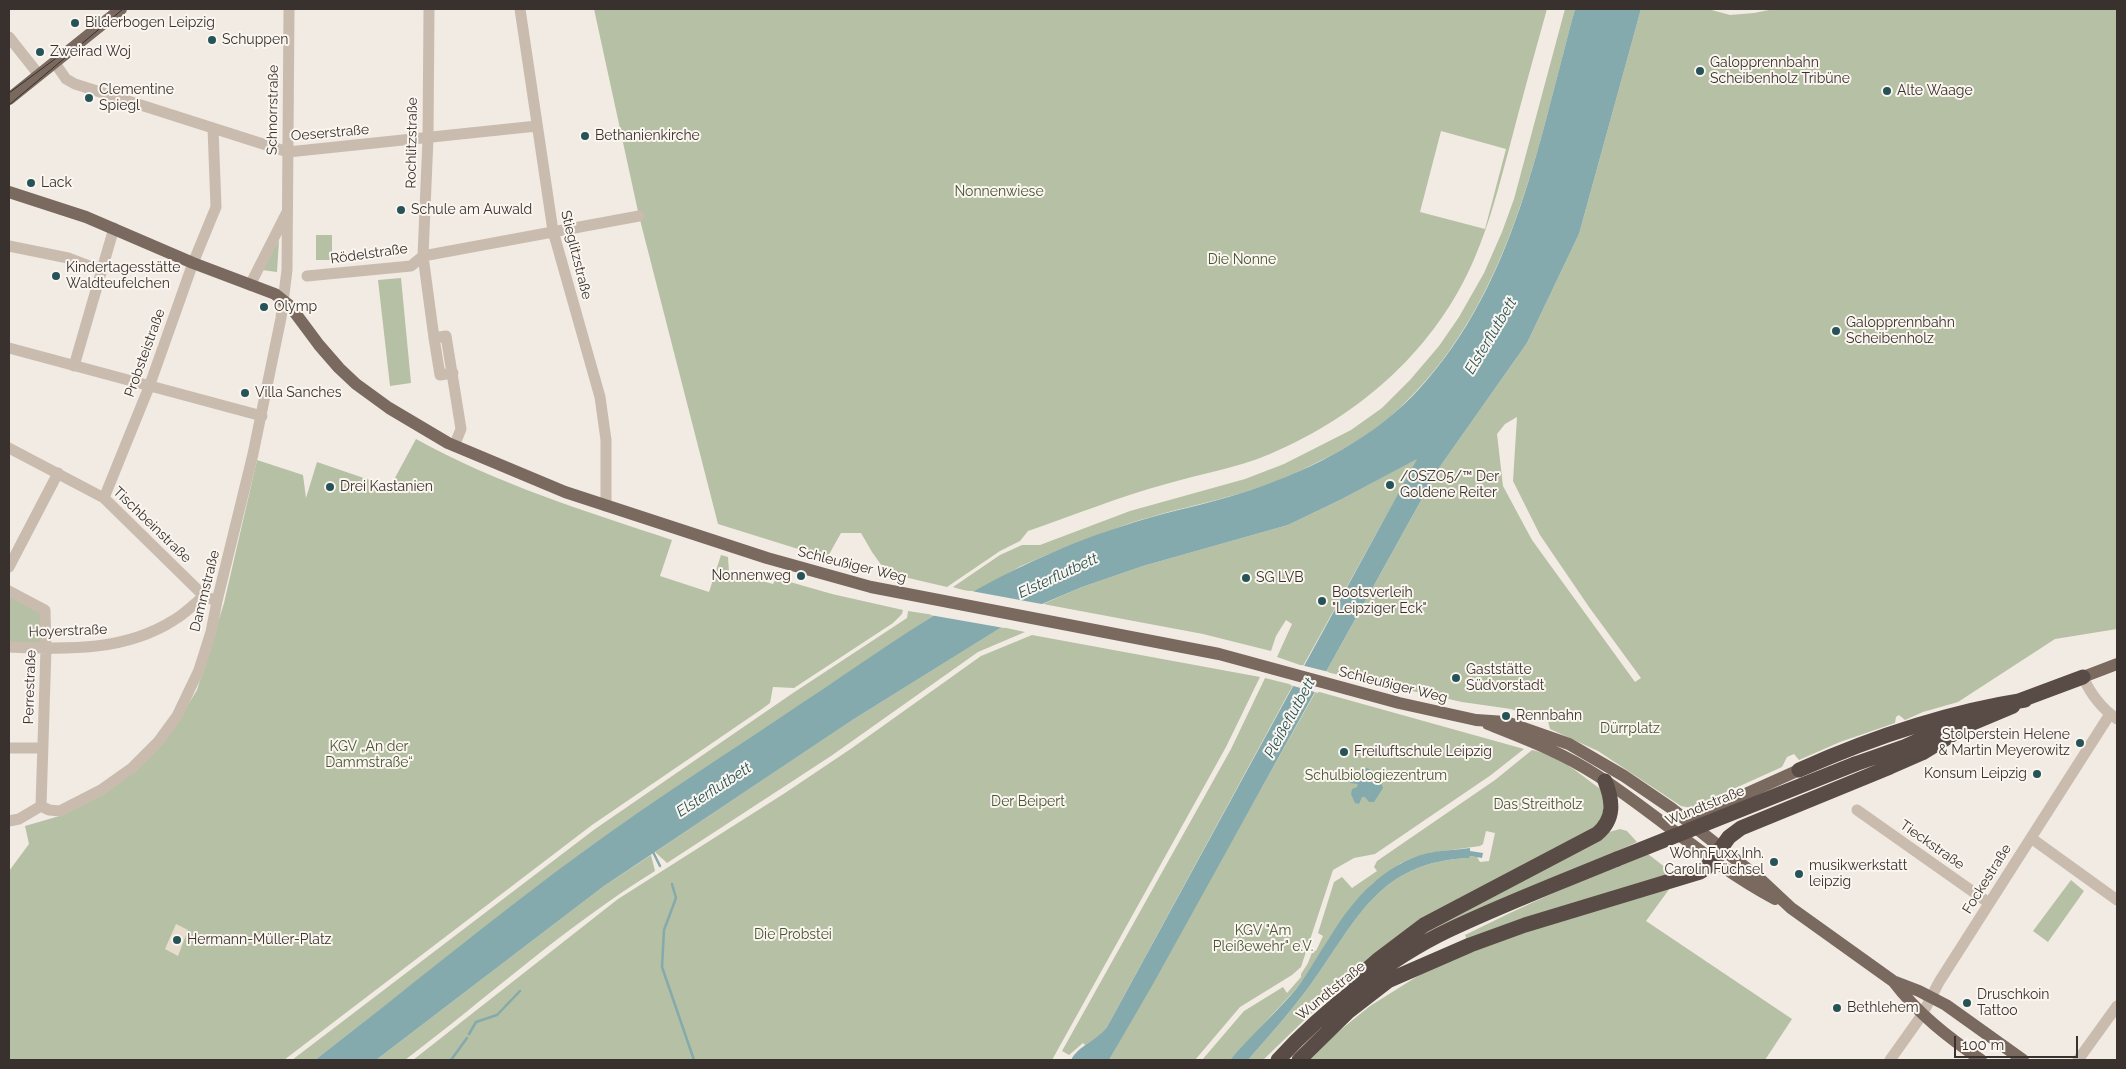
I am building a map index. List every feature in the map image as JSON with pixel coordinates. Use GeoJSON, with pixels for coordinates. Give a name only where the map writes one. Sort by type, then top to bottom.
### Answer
{"type":"FeatureCollection","features":[{"type":"Feature","properties":{"kind":"highway","name":"Wundtstraße"},"geometry":{"type":"LineString","coordinates":[[1278,1060],[1319,1019],[1363,984],[1415,949],[1448,930],[1616,859],[1855,764],[1961,729],[2083,677]]}},
{"type":"Feature","properties":{"kind":"highway","name":"Wundtstraße"},"geometry":{"type":"LineString","coordinates":[[1906,746],[1981,713],[2026,700]]}},
{"type":"Feature","properties":{"kind":"highway"},"geometry":{"type":"LineString","coordinates":[[1799,770],[1843,751],[1908,728],[1985,706],[2026,700]]}},
{"type":"Feature","properties":{"kind":"highway"},"geometry":{"type":"LineString","coordinates":[[1385,982],[1470,945],[1525,925],[1700,872],[1729,837],[1741,828],[1922,753],[1961,729]]}},
{"type":"Feature","properties":{"kind":"highway"},"geometry":{"type":"LineString","coordinates":[[1319,1019],[1359,976],[1402,940],[1424,925],[1604,829],[1612,813],[1609,792],[1605,781]]}},
{"type":"Feature","properties":{"kind":"highway","name":"Wundtstraße"},"geometry":{"type":"LineString","coordinates":[[1299,1060],[1349,1011],[1385,982],[1453,938],[1518,901]]}},
{"type":"Feature","properties":{"kind":"main road"},"geometry":{"type":"LineString","coordinates":[[9,99],[121,9]]}},
{"type":"Feature","properties":{"kind":"main road"},"geometry":{"type":"LineString","coordinates":[[9,192],[62,208],[114,228],[194,263],[265,290],[284,300]]}},
{"type":"Feature","properties":{"kind":"main road","name":"Schleußiger Weg"},"geometry":{"type":"LineString","coordinates":[[284,300],[296,312],[319,346],[339,368],[356,384],[388,408],[454,446],[565,492],[834,578],[936,601],[1202,651],[1344,689],[1476,720],[1538,743],[1578,764],[1716,854]]}},
{"type":"Feature","properties":{"kind":"main road","name":"Wundtstraße"},"geometry":{"type":"LineString","coordinates":[[2083,677],[2117,664]]}},
{"type":"Feature","properties":{"kind":"main road","name":"Schleußiger Weg"},"geometry":{"type":"LineString","coordinates":[[1476,720],[1506,722],[1569,744],[1624,776],[1685,819],[1716,854]]}},
{"type":"Feature","properties":{"kind":"main road"},"geometry":{"type":"LineString","coordinates":[[1685,819],[1701,814],[1799,770]]}},
{"type":"Feature","properties":{"kind":"main road"},"geometry":{"type":"LineString","coordinates":[[1716,854],[1760,880],[1791,908],[1893,981],[1932,997],[1946,1005],[2023,1060]]}},
{"type":"Feature","properties":{"kind":"main road"},"geometry":{"type":"LineString","coordinates":[[1893,981],[1922,1015],[1980,1060]]}},
{"type":"Feature","properties":{"kind":"street","name":"Schnorrstraße"},"geometry":{"type":"LineString","coordinates":[[284,300],[287,270],[289,9]]}},
{"type":"Feature","properties":{"kind":"street","name":"Rochlitzstraße"},"geometry":{"type":"LineString","coordinates":[[428,9],[428,138],[423,256],[434,338],[446,336],[453,374],[461,429],[454,446]]}},
{"type":"Feature","properties":{"kind":"street","name":"Stieglitzstraße"},"geometry":{"type":"LineString","coordinates":[[520,9],[552,231],[600,397],[606,440],[606,506]]}},
{"type":"Feature","properties":{"kind":"street"},"geometry":{"type":"LineString","coordinates":[[9,37],[39,75]]}},
{"type":"Feature","properties":{"kind":"street","name":"Oeserstraße"},"geometry":{"type":"LineString","coordinates":[[55,63],[66,79],[75,84],[288,152],[538,126]]}},
{"type":"Feature","properties":{"kind":"street","name":"Probsteistraße"},"geometry":{"type":"LineString","coordinates":[[104,498],[216,207],[213,128]]}},
{"type":"Feature","properties":{"kind":"street","name":"Schnorrstraße"},"geometry":{"type":"LineString","coordinates":[[250,285],[286,212]]}},
{"type":"Feature","properties":{"kind":"street","name":"Rödelstraße"},"geometry":{"type":"LineString","coordinates":[[307,276],[411,266],[423,256],[639,216]]}},
{"type":"Feature","properties":{"kind":"street"},"geometry":{"type":"LineString","coordinates":[[74,366],[114,228]]}},
{"type":"Feature","properties":{"kind":"street"},"geometry":{"type":"LineString","coordinates":[[9,246],[68,258],[102,271]]}},
{"type":"Feature","properties":{"kind":"street","name":"Dammstraße"},"geometry":{"type":"LineString","coordinates":[[41,806],[48,810],[60,811],[83,801],[132,768],[158,742],[176,716],[199,670],[211,632],[262,416],[284,300]]}},
{"type":"Feature","properties":{"kind":"street"},"geometry":{"type":"LineString","coordinates":[[9,348],[148,387],[262,416]]}},
{"type":"Feature","properties":{"kind":"street","name":"Tischbeinstraße"},"geometry":{"type":"LineString","coordinates":[[9,448],[104,498],[204,596],[217,601]]}},
{"type":"Feature","properties":{"kind":"street"},"geometry":{"type":"LineString","coordinates":[[9,567],[58,473]]}},
{"type":"Feature","properties":{"kind":"street","name":"Perrestraße"},"geometry":{"type":"LineString","coordinates":[[9,591],[45,610],[46,648],[41,806]]}},
{"type":"Feature","properties":{"kind":"street","name":"Hoyerstraße"},"geometry":{"type":"LineString","coordinates":[[9,647],[46,648],[113,645],[153,631],[175,620],[204,596]]}},
{"type":"Feature","properties":{"kind":"street"},"geometry":{"type":"LineString","coordinates":[[2083,677],[2088,689],[2102,707],[2113,716]]}},
{"type":"Feature","properties":{"kind":"street","name":"Fockestraße"},"geometry":{"type":"LineString","coordinates":[[1890,1060],[1922,1015],[1938,982],[2030,838],[2113,716]]}},
{"type":"Feature","properties":{"kind":"street"},"geometry":{"type":"LineString","coordinates":[[9,748],[43,748]]}},
{"type":"Feature","properties":{"kind":"street"},"geometry":{"type":"LineString","coordinates":[[9,821],[19,819],[41,806]]}},
{"type":"Feature","properties":{"kind":"street","name":"Tieckstraße"},"geometry":{"type":"LineString","coordinates":[[1858,810],[1989,903]]}},
{"type":"Feature","properties":{"kind":"street"},"geometry":{"type":"LineString","coordinates":[[2030,838],[2117,900]]}},
{"type":"Feature","properties":{"kind":"street"},"geometry":{"type":"LineString","coordinates":[[2078,1060],[2117,1006]]}},
{"type":"Feature","properties":{"kind":"green space","name":"Die Nonne"},"geometry":{"type":"Polygon","coordinates":[[[594,9],[1547,9],[1494,204],[1475,257],[1459,290],[1440,321],[1392,375],[1335,420],[1270,454],[1232,467],[1148,489],[1028,531],[1020,541],[1000,551],[947,587],[887,573],[861,533],[841,533],[827,558],[718,524],[639,216],[594,9]],[[1441,131],[1420,212],[1485,229],[1506,149],[1441,131]]]}},
{"type":"Feature","properties":{"kind":"green space"},"geometry":{"type":"Polygon","coordinates":[[[1565,9],[1575,9],[1531,174],[1513,228],[1491,279],[1464,329],[1431,375],[1391,416],[1368,434],[1343,449],[1271,483],[1125,525],[1021,566],[975,591],[953,587],[1000,555],[1022,545],[1040,545],[1130,511],[1245,479],[1284,464],[1351,430],[1382,408],[1410,380],[1439,346],[1459,317],[1484,273],[1514,199],[1565,9]]]}},
{"type":"Feature","properties":{"kind":"green space","name":"Galopprennbahn Scheibenholz"},"geometry":{"type":"Polygon","coordinates":[[[1641,9],[1708,9],[1730,15],[1774,9],[2117,9],[2117,629],[2055,639],[1958,702],[1923,712],[1905,720],[1899,715],[1896,717],[1895,723],[1840,742],[1799,760],[1794,754],[1787,757],[1782,767],[1691,808],[1681,806],[1598,751],[1550,729],[1548,721],[1511,709],[1462,702],[1326,672],[1439,468],[1527,343],[1579,234],[1641,9]],[[1517,417],[1505,424],[1497,434],[1503,486],[1532,540],[1635,682],[1641,678],[1589,607],[1540,535],[1513,481],[1517,417]]]}},
{"type":"Feature","properties":{"kind":"green space"},"geometry":{"type":"Polygon","coordinates":[[[316,235],[332,235],[332,260],[316,260],[316,235]]]}},
{"type":"Feature","properties":{"kind":"green space"},"geometry":{"type":"Polygon","coordinates":[[[279,240],[277,272],[262,270],[279,240]]]}},
{"type":"Feature","properties":{"kind":"green space"},"geometry":{"type":"Polygon","coordinates":[[[401,278],[411,383],[390,386],[378,280],[401,278]]]}},
{"type":"Feature","properties":{"kind":"green space","name":"KGV „An der Dammstraße“"},"geometry":{"type":"Polygon","coordinates":[[[416,439],[478,470],[542,496],[672,540],[660,576],[709,592],[721,555],[728,557],[729,572],[773,584],[776,578],[832,594],[903,610],[902,614],[893,623],[794,688],[773,687],[770,703],[592,825],[284,1060],[9,1060],[9,871],[29,844],[25,826],[63,815],[170,734],[197,690],[224,603],[257,460],[303,475],[306,498],[317,462],[390,487],[416,439]]]}},
{"type":"Feature","properties":{"kind":"green space"},"geometry":{"type":"Polygon","coordinates":[[[1418,458],[1303,666],[1277,657],[1292,624],[1286,620],[1276,636],[1271,651],[1203,634],[1043,604],[1082,587],[1143,566],[1288,525],[1342,499],[1418,458]]]}},
{"type":"Feature","properties":{"kind":"green space"},"geometry":{"type":"Polygon","coordinates":[[[9,591],[45,610],[46,648],[9,647],[9,591]]]}},
{"type":"Feature","properties":{"kind":"green space"},"geometry":{"type":"Polygon","coordinates":[[[908,611],[934,615],[588,848],[315,1060],[292,1060],[595,829],[793,693],[907,618],[908,611]]]}},
{"type":"Feature","properties":{"kind":"green space"},"geometry":{"type":"Polygon","coordinates":[[[1002,627],[1025,632],[978,652],[831,756],[667,863],[655,852],[854,719],[1002,627]]]}},
{"type":"Feature","properties":{"kind":"green space"},"geometry":{"type":"Polygon","coordinates":[[[1032,635],[1260,677],[1226,747],[1052,1060],[413,1060],[618,899],[785,793],[852,748],[981,656],[1032,635]]]}},
{"type":"Feature","properties":{"kind":"green space"},"geometry":{"type":"Polygon","coordinates":[[[1265,678],[1293,685],[1107,1027],[1101,1035],[1085,1045],[1083,1043],[1069,1055],[1062,1051],[1231,749],[1265,678]]]}},
{"type":"Feature","properties":{"kind":"green space"},"geometry":{"type":"Polygon","coordinates":[[[1316,691],[1524,749],[1491,775],[1375,854],[1354,858],[1333,870],[1301,967],[1292,975],[1240,1007],[1195,1060],[1109,1060],[1316,691]]]}},
{"type":"Feature","properties":{"kind":"green space","name":"Das Streitholz"},"geometry":{"type":"Polygon","coordinates":[[[1532,750],[1543,753],[1571,767],[1605,792],[1602,820],[1587,833],[1432,913],[1351,975],[1263,1060],[1248,1060],[1304,994],[1358,917],[1391,882],[1413,870],[1438,862],[1469,858],[1469,856],[1477,857],[1480,862],[1489,861],[1495,833],[1486,831],[1483,844],[1480,846],[1429,853],[1401,863],[1372,884],[1297,988],[1230,1060],[1202,1060],[1244,1011],[1283,987],[1287,993],[1301,977],[1313,950],[1316,951],[1323,936],[1318,933],[1334,882],[1342,877],[1352,888],[1377,871],[1374,867],[1377,861],[1495,780],[1532,750]]]}},
{"type":"Feature","properties":{"kind":"green space"},"geometry":{"type":"Polygon","coordinates":[[[1620,829],[1627,831],[1637,842],[1411,946],[1415,934],[1609,832],[1620,829]]]}},
{"type":"Feature","properties":{"kind":"green space"},"geometry":{"type":"Polygon","coordinates":[[[1648,854],[1666,868],[1668,877],[1468,942],[1465,935],[1578,882],[1648,854]]]}},
{"type":"Feature","properties":{"kind":"green space"},"geometry":{"type":"Polygon","coordinates":[[[651,855],[655,871],[622,892],[559,938],[405,1060],[376,1060],[604,886],[651,855]]]}},
{"type":"Feature","properties":{"kind":"green space"},"geometry":{"type":"Polygon","coordinates":[[[2071,880],[2084,891],[2048,942],[2033,931],[2071,880]]]}},
{"type":"Feature","properties":{"kind":"green space"},"geometry":{"type":"Polygon","coordinates":[[[1670,888],[1646,921],[1792,1019],[1765,1060],[1308,1060],[1333,1036],[1370,1006],[1429,969],[1480,946],[1670,888]]]}},
{"type":"Feature","properties":{"kind":"shaded area","name":"Hermann-Müller-Platz"},"geometry":{"type":"Polygon","coordinates":[[[176,924],[188,930],[178,956],[165,949],[176,924]]]}},
{"type":"Feature","properties":{"kind":"water"},"geometry":{"type":"Polygon","coordinates":[[[1575,9],[1641,9],[1579,234],[1527,343],[1439,468],[1109,1060],[1071,1060],[1079,1050],[1099,1036],[1107,1027],[1417,459],[1288,525],[1143,566],[1082,587],[1042,604],[854,719],[604,886],[376,1060],[315,1060],[588,848],[694,775],[954,603],[1014,570],[1094,536],[1149,518],[1237,495],[1274,482],[1342,450],[1384,422],[1420,388],[1452,347],[1479,303],[1501,257],[1520,209],[1535,159],[1575,9]]]}},
{"type":"Feature","properties":{"kind":"water"},"geometry":{"type":"Polygon","coordinates":[[[1367,768],[1372,771],[1375,778],[1380,780],[1383,788],[1374,802],[1369,802],[1365,797],[1362,797],[1359,804],[1355,803],[1351,794],[1352,789],[1357,787],[1358,784],[1350,783],[1352,776],[1367,768]]]}},
{"type":"Feature","properties":{"kind":"water"},"geometry":{"type":"Polygon","coordinates":[[[1470,848],[1470,851],[1483,853],[1482,858],[1470,856],[1469,858],[1438,862],[1413,870],[1391,882],[1358,917],[1304,994],[1248,1060],[1230,1060],[1297,988],[1349,909],[1371,885],[1397,865],[1412,858],[1433,852],[1470,848]]]}},
{"type":"Feature","properties":{"kind":"pier"},"geometry":{"type":"Polygon","coordinates":[[[971,591],[1047,605],[1004,628],[930,615],[971,591]]]}},
{"type":"Feature","properties":{"kind":"pier"},"geometry":{"type":"Polygon","coordinates":[[[1301,665],[1329,672],[1318,693],[1290,685],[1301,665]]]}},
{"type":"Feature","properties":{"kind":"waterway"},"geometry":{"type":"LineString","coordinates":[[653,852],[660,866]]}},
{"type":"Feature","properties":{"kind":"waterway"},"geometry":{"type":"LineString","coordinates":[[672,884],[676,898],[664,930],[662,967],[694,1060]]}},
{"type":"Feature","properties":{"kind":"waterway"},"geometry":{"type":"LineString","coordinates":[[469,1034],[476,1022],[497,1015],[520,991]]}},
{"type":"Feature","properties":{"kind":"waterway"},"geometry":{"type":"LineString","coordinates":[[451,1060],[467,1038]]}},
{"type":"Feature","properties":{"kind":"tram line"},"geometry":{"type":"LineString","coordinates":[[9,105],[123,9]]}},
{"type":"Feature","properties":{"kind":"tram line"},"geometry":{"type":"LineString","coordinates":[[9,93],[55,59]]}},
{"type":"Feature","properties":{"kind":"place","name":"Bilderbogen Leipzig"},"geometry":{"type":"Point","coordinates":[75,23]}},
{"type":"Feature","properties":{"kind":"place","name":"Schuppen"},"geometry":{"type":"Point","coordinates":[212,40]}},
{"type":"Feature","properties":{"kind":"place","name":"Zweirad Woj"},"geometry":{"type":"Point","coordinates":[40,52]}},
{"type":"Feature","properties":{"kind":"place","name":"Galopprennbahn Scheibenholz Tribüne"},"geometry":{"type":"Point","coordinates":[1700,71]}},
{"type":"Feature","properties":{"kind":"place","name":"Alte Waage"},"geometry":{"type":"Point","coordinates":[1887,91]}},
{"type":"Feature","properties":{"kind":"place","name":"Clementine Spiegl"},"geometry":{"type":"Point","coordinates":[89,98]}},
{"type":"Feature","properties":{"kind":"place","name":"Bethanienkirche"},"geometry":{"type":"Point","coordinates":[585,136]}},
{"type":"Feature","properties":{"kind":"place","name":"Lack"},"geometry":{"type":"Point","coordinates":[31,183]}},
{"type":"Feature","properties":{"kind":"place","name":"Schule am Auwald"},"geometry":{"type":"Point","coordinates":[401,210]}},
{"type":"Feature","properties":{"kind":"place","name":"Kindertagesstätte Waldteufelchen"},"geometry":{"type":"Point","coordinates":[56,276]}},
{"type":"Feature","properties":{"kind":"place","name":"Olymp"},"geometry":{"type":"Point","coordinates":[264,307]}},
{"type":"Feature","properties":{"kind":"place","name":"Galopprennbahn Scheibenholz"},"geometry":{"type":"Point","coordinates":[1836,331]}},
{"type":"Feature","properties":{"kind":"place","name":"Villa Sanches"},"geometry":{"type":"Point","coordinates":[245,393]}},
{"type":"Feature","properties":{"kind":"place","name":"/OSZO5/™ Der Goldene Reiter"},"geometry":{"type":"Point","coordinates":[1390,485]}},
{"type":"Feature","properties":{"kind":"place","name":"Drei Kastanien"},"geometry":{"type":"Point","coordinates":[330,487]}},
{"type":"Feature","properties":{"kind":"place","name":"Nonnenweg"},"geometry":{"type":"Point","coordinates":[801,576]}},
{"type":"Feature","properties":{"kind":"place","name":"SG LVB"},"geometry":{"type":"Point","coordinates":[1246,578]}},
{"type":"Feature","properties":{"kind":"place","name":"Bootsverleih \"Leipziger Eck\""},"geometry":{"type":"Point","coordinates":[1322,601]}},
{"type":"Feature","properties":{"kind":"place","name":"Gaststätte Südvorstadt"},"geometry":{"type":"Point","coordinates":[1456,678]}},
{"type":"Feature","properties":{"kind":"place","name":"Rennbahn"},"geometry":{"type":"Point","coordinates":[1506,716]}},
{"type":"Feature","properties":{"kind":"place","name":"Stolperstein Helene & Martin Meyerowitz"},"geometry":{"type":"Point","coordinates":[2080,743]}},
{"type":"Feature","properties":{"kind":"place","name":"Freiluftschule Leipzig"},"geometry":{"type":"Point","coordinates":[1344,752]}},
{"type":"Feature","properties":{"kind":"place","name":"Konsum Leipzig"},"geometry":{"type":"Point","coordinates":[2037,774]}},
{"type":"Feature","properties":{"kind":"place","name":"WohnFuxx Inh. Carolin Füchsel"},"geometry":{"type":"Point","coordinates":[1774,862]}},
{"type":"Feature","properties":{"kind":"place","name":"musikwerkstatt leipzig"},"geometry":{"type":"Point","coordinates":[1799,874]}},
{"type":"Feature","properties":{"kind":"place","name":"Hermann-Müller-Platz"},"geometry":{"type":"Point","coordinates":[177,940]}},
{"type":"Feature","properties":{"kind":"place","name":"Druschkoin Tattoo"},"geometry":{"type":"Point","coordinates":[1967,1003]}},
{"type":"Feature","properties":{"kind":"place","name":"Bethlehem"},"geometry":{"type":"Point","coordinates":[1837,1008]}},
{"type":"Feature","properties":{"kind":"park label","name":"Nonnenwiese"},"geometry":{"type":"Point","coordinates":[999,192]}},
{"type":"Feature","properties":{"kind":"park label","name":"Dürrplatz"},"geometry":{"type":"Point","coordinates":[1630,729]}},
{"type":"Feature","properties":{"kind":"park label","name":"Schulbiologiezentrum"},"geometry":{"type":"Point","coordinates":[1376,776]}},
{"type":"Feature","properties":{"kind":"park label","name":"Der Beipert"},"geometry":{"type":"Point","coordinates":[1028,802]}},
{"type":"Feature","properties":{"kind":"park label","name":"Die Probstei"},"geometry":{"type":"Point","coordinates":[793,935]}},
{"type":"Feature","properties":{"kind":"park label","name":"KGV \"Am Pleißewehr\" e.V."},"geometry":{"type":"Point","coordinates":[1263,940]}},
{"type":"Feature","properties":{"kind":"water label","name":"Elsterflutbett"},"geometry":{"type":"Point","coordinates":[1491,336]}},
{"type":"Feature","properties":{"kind":"water label","name":"Elsterflutbett"},"geometry":{"type":"Point","coordinates":[1058,576]}},
{"type":"Feature","properties":{"kind":"water label","name":"Pleißeflutbett"},"geometry":{"type":"Point","coordinates":[1290,718]}},
{"type":"Feature","properties":{"kind":"water label","name":"Elsterflutbett"},"geometry":{"type":"Point","coordinates":[714,790]}}]}
